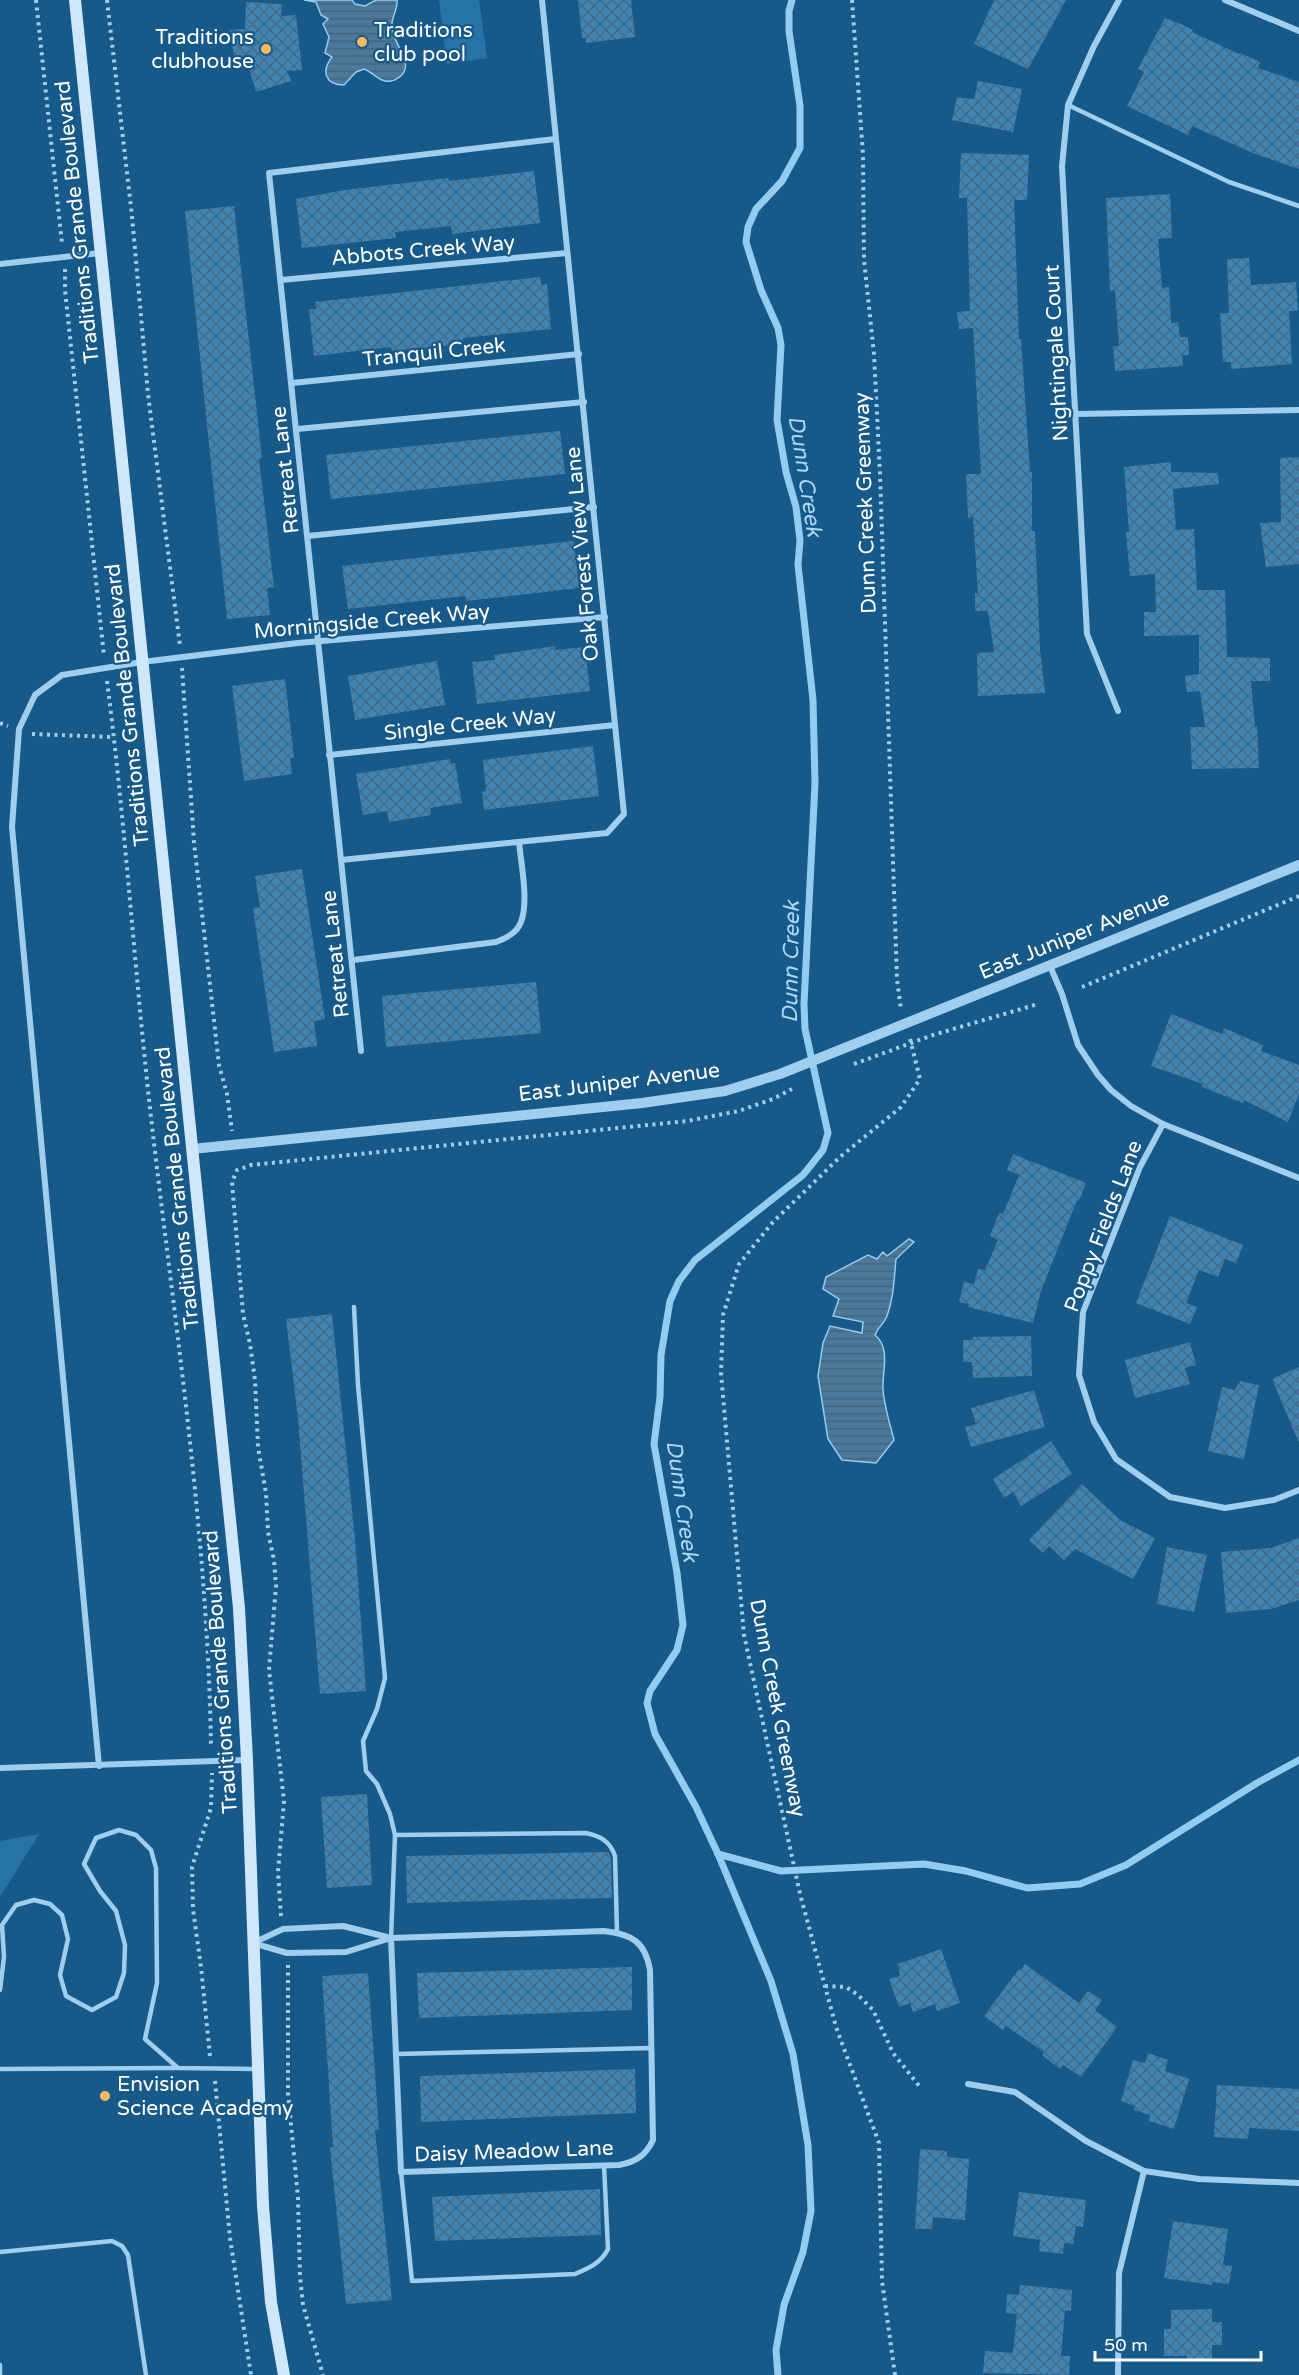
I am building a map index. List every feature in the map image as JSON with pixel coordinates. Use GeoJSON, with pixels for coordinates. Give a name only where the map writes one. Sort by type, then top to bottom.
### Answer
{"type":"FeatureCollection","features":[{"type":"Feature","properties":{"kind":"main road","name":"Traditions Grande Boulevard"},"geometry":{"type":"LineString","coordinates":[[75,0],[239,1608],[247,1760],[262,2206],[271,2302],[284,2375]]}},
{"type":"Feature","properties":{"kind":"street","name":"Oak Forest View Lane"},"geometry":{"type":"LineString","coordinates":[[341,860],[607,833],[624,814],[542,0]]}},
{"type":"Feature","properties":{"kind":"street","name":"Nightingale Court"},"geometry":{"type":"LineString","coordinates":[[1118,711],[1087,634],[1062,166],[1068,105],[1094,46],[1119,0]]}},
{"type":"Feature","properties":{"kind":"street"},"geometry":{"type":"LineString","coordinates":[[1225,0],[1299,31]]}},
{"type":"Feature","properties":{"kind":"street","name":"Retreat Lane"},"geometry":{"type":"LineString","coordinates":[[361,1051],[270,173],[555,139]]}},
{"type":"Feature","properties":{"kind":"street"},"geometry":{"type":"LineString","coordinates":[[0,264],[100,253]]}},
{"type":"Feature","properties":{"kind":"street","name":"Abbots Creek Way"},"geometry":{"type":"LineString","coordinates":[[281,280],[567,253]]}},
{"type":"Feature","properties":{"kind":"street","name":"Tranquil Creek"},"geometry":{"type":"LineString","coordinates":[[292,383],[579,354]]}},
{"type":"Feature","properties":{"kind":"street"},"geometry":{"type":"LineString","coordinates":[[297,429],[584,402]]}},
{"type":"Feature","properties":{"kind":"street"},"geometry":{"type":"LineString","coordinates":[[1076,414],[1299,410]]}},
{"type":"Feature","properties":{"kind":"street"},"geometry":{"type":"LineString","coordinates":[[308,536],[594,507]]}},
{"type":"Feature","properties":{"kind":"street","name":"Morningside Creek Way"},"geometry":{"type":"LineString","coordinates":[[99,1766],[12,827],[19,729],[35,695],[62,675],[142,662],[319,641],[605,617]]}},
{"type":"Feature","properties":{"kind":"street","name":"Single Creek Way"},"geometry":{"type":"LineString","coordinates":[[329,755],[615,725]]}},
{"type":"Feature","properties":{"kind":"street"},"geometry":{"type":"LineString","coordinates":[[353,960],[496,942],[511,936],[521,924],[525,906],[519,842]]}},
{"type":"Feature","properties":{"kind":"street","name":"East Juniper Avenue"},"geometry":{"type":"LineString","coordinates":[[192,1149],[642,1102],[725,1090],[759,1080],[879,1035],[1299,865]]}},
{"type":"Feature","properties":{"kind":"street"},"geometry":{"type":"LineString","coordinates":[[1050,966],[1062,994],[1077,1045],[1098,1075],[1131,1106],[1163,1124],[1299,1178]]}},
{"type":"Feature","properties":{"kind":"street","name":"Poppy Fields Lane"},"geometry":{"type":"LineString","coordinates":[[1163,1124],[1140,1167],[1083,1312],[1079,1376],[1094,1422],[1116,1459],[1170,1497],[1225,1508],[1274,1500],[1299,1490]]}},
{"type":"Feature","properties":{"kind":"street"},"geometry":{"type":"LineString","coordinates":[[0,1768],[247,1760]]}},
{"type":"Feature","properties":{"kind":"street"},"geometry":{"type":"LineString","coordinates":[[253,1943],[283,1929],[343,1926],[391,1938],[616,1932]]}},
{"type":"Feature","properties":{"kind":"street","name":"Daisy Meadow Lane"},"geometry":{"type":"LineString","coordinates":[[391,1938],[401,2172],[632,2163],[648,2150],[653,2140],[648,1958],[636,1941],[624,1933],[616,1932]]}},
{"type":"Feature","properties":{"kind":"street"},"geometry":{"type":"LineString","coordinates":[[253,1943],[287,1953],[346,1952],[391,1938]]}},
{"type":"Feature","properties":{"kind":"street"},"geometry":{"type":"LineString","coordinates":[[968,2084],[1015,2092],[1086,2141],[1144,2171],[1199,2179],[1299,2183]]}},
{"type":"Feature","properties":{"kind":"street"},"geometry":{"type":"LineString","coordinates":[[1118,2375],[1119,2273],[1144,2171]]}},
{"type":"Feature","properties":{"kind":"lane"},"geometry":{"type":"LineString","coordinates":[[1068,105],[1229,182],[1299,206]]}},
{"type":"Feature","properties":{"kind":"lane"},"geometry":{"type":"LineString","coordinates":[[354,1307],[385,1678],[377,1709],[363,1740],[363,1756],[366,1771],[376,1785],[390,1814],[395,1835],[391,1938]]}},
{"type":"Feature","properties":{"kind":"lane"},"geometry":{"type":"LineString","coordinates":[[0,1990],[4,1957],[2,1925],[16,1905],[34,1900],[50,1904],[63,1915],[68,1939],[60,1975],[66,1996],[92,2010],[116,1997],[124,1973],[125,1945],[116,1911],[100,1891],[84,1864],[96,1838],[119,1830],[136,1835],[151,1850],[156,1868],[157,1983],[145,2038],[178,2068]]}},
{"type":"Feature","properties":{"kind":"lane"},"geometry":{"type":"LineString","coordinates":[[395,1835],[586,1833],[599,1836],[612,1848],[615,1856],[616,1932]]}},
{"type":"Feature","properties":{"kind":"lane"},"geometry":{"type":"LineString","coordinates":[[397,2055],[651,2048]]}},
{"type":"Feature","properties":{"kind":"lane"},"geometry":{"type":"LineString","coordinates":[[0,2070],[257,2069]]}},
{"type":"Feature","properties":{"kind":"lane"},"geometry":{"type":"LineString","coordinates":[[401,2172],[411,2281],[575,2274],[596,2264],[604,2257],[608,2249],[604,2165]]}},
{"type":"Feature","properties":{"kind":"lane"},"geometry":{"type":"LineString","coordinates":[[0,2252],[112,2241],[122,2246],[128,2255],[146,2375]]}},
{"type":"Feature","properties":{"kind":"lane"},"geometry":{"type":"LineString","coordinates":[[0,2365],[0,2375]]}},
{"type":"Feature","properties":{"kind":"path"},"geometry":{"type":"LineString","coordinates":[[36,0],[62,242]]}},
{"type":"Feature","properties":{"kind":"path"},"geometry":{"type":"LineString","coordinates":[[107,0],[132,216],[148,394],[179,640]]}},
{"type":"Feature","properties":{"kind":"path","name":"Dunn Creek Greenway"},"geometry":{"type":"LineString","coordinates":[[852,0],[863,155],[864,260],[874,354],[880,463],[900,1006]]}},
{"type":"Feature","properties":{"kind":"path"},"geometry":{"type":"LineString","coordinates":[[65,274],[104,657]]}},
{"type":"Feature","properties":{"kind":"path"},"geometry":{"type":"LineString","coordinates":[[183,676],[194,842],[219,1065],[228,1094],[230,1114]]}},
{"type":"Feature","properties":{"kind":"path"},"geometry":{"type":"LineString","coordinates":[[108,684],[147,1081],[198,1510],[205,1592],[211,1744]]}},
{"type":"Feature","properties":{"kind":"path"},"geometry":{"type":"LineString","coordinates":[[0,723],[6,725]]}},
{"type":"Feature","properties":{"kind":"path"},"geometry":{"type":"LineString","coordinates":[[31,734],[112,736]]}},
{"type":"Feature","properties":{"kind":"path"},"geometry":{"type":"LineString","coordinates":[[1082,987],[1299,896]]}},
{"type":"Feature","properties":{"kind":"path"},"geometry":{"type":"LineString","coordinates":[[845,1067],[911,1041],[1038,1004]]}},
{"type":"Feature","properties":{"kind":"path","name":"Dunn Creek Greenway"},"geometry":{"type":"LineString","coordinates":[[895,2375],[882,2282],[879,2143],[836,2027],[800,1894],[744,1635],[721,1373],[723,1315],[740,1264],[773,1222],[840,1157],[902,1107],[920,1079],[911,1041]]}},
{"type":"Feature","properties":{"kind":"path"},"geometry":{"type":"LineString","coordinates":[[283,1929],[278,1872],[284,1801],[269,1670],[276,1586],[274,1560],[268,1532],[266,1492],[258,1447],[255,1380],[239,1281],[232,1182],[237,1170],[250,1165],[687,1121],[739,1112],[797,1087]]}},
{"type":"Feature","properties":{"kind":"path"},"geometry":{"type":"LineString","coordinates":[[208,2047],[204,1989],[193,1909],[192,1867],[211,1808],[212,1786]]}},
{"type":"Feature","properties":{"kind":"path"},"geometry":{"type":"LineString","coordinates":[[287,1953],[288,2093],[298,2198],[300,2276],[303,2305],[323,2375]]}},
{"type":"Feature","properties":{"kind":"path"},"geometry":{"type":"LineString","coordinates":[[825,1986],[846,1987],[873,2010],[893,2053],[921,2087]]}},
{"type":"Feature","properties":{"kind":"path"},"geometry":{"type":"LineString","coordinates":[[216,2086],[230,2238],[251,2375]]}},
{"type":"Feature","properties":{"kind":"shaded area","name":"Traditions club pool"},"geometry":{"type":"Polygon","coordinates":[[[304,0],[352,0],[355,4],[365,6],[376,0],[397,0],[392,27],[405,61],[406,67],[403,73],[395,80],[387,81],[379,79],[364,69],[356,72],[344,85],[333,83],[326,72],[332,57],[325,53],[329,37],[323,24],[328,19],[321,15],[316,2],[304,0]]]}},
{"type":"Feature","properties":{"kind":"shaded area"},"geometry":{"type":"Polygon","coordinates":[[[439,0],[479,0],[487,58],[447,64],[439,0]]]}},
{"type":"Feature","properties":{"kind":"shaded area"},"geometry":{"type":"Polygon","coordinates":[[[909,1239],[914,1242],[896,1259],[889,1309],[886,1319],[875,1335],[883,1347],[884,1395],[894,1440],[876,1463],[842,1460],[828,1439],[818,1376],[823,1343],[830,1326],[862,1333],[863,1322],[833,1316],[839,1299],[823,1289],[826,1277],[868,1255],[877,1259],[883,1252],[887,1256],[909,1239]]]}},
{"type":"Feature","properties":{"kind":"shaded area"},"geometry":{"type":"Polygon","coordinates":[[[39,1834],[0,1897],[0,1841],[39,1834]]]}},
{"type":"Feature","properties":{"kind":"building"},"geometry":{"type":"Polygon","coordinates":[[[578,0],[631,0],[635,37],[586,43],[586,38],[582,38],[578,0]]]}},
{"type":"Feature","properties":{"kind":"building"},"geometry":{"type":"Polygon","coordinates":[[[994,0],[1066,0],[1028,69],[974,44],[994,0]]]}},
{"type":"Feature","properties":{"kind":"building","name":"Traditions clubhouse"},"geometry":{"type":"Polygon","coordinates":[[[246,2],[282,4],[281,16],[296,15],[302,70],[287,71],[291,81],[256,92],[249,68],[236,69],[230,30],[245,29],[246,2]]]}},
{"type":"Feature","properties":{"kind":"building"},"geometry":{"type":"Polygon","coordinates":[[[1165,18],[1260,62],[1258,68],[1299,82],[1299,169],[1253,153],[1192,126],[1188,135],[1127,106],[1144,72],[1138,69],[1165,18]]]}},
{"type":"Feature","properties":{"kind":"building"},"geometry":{"type":"Polygon","coordinates":[[[978,81],[1022,89],[1013,132],[952,120],[957,97],[974,99],[978,81]]]}},
{"type":"Feature","properties":{"kind":"building"},"geometry":{"type":"Polygon","coordinates":[[[961,153],[1029,155],[1027,200],[1014,200],[1019,339],[1021,339],[1030,472],[1032,472],[1032,531],[1035,531],[1040,649],[1045,693],[978,696],[977,653],[994,652],[988,611],[975,611],[975,593],[978,593],[973,517],[968,518],[966,474],[981,474],[973,328],[959,329],[957,312],[970,311],[967,198],[959,198],[961,153]]]}},
{"type":"Feature","properties":{"kind":"building"},"geometry":{"type":"Polygon","coordinates":[[[534,171],[540,223],[452,234],[451,226],[395,232],[396,238],[302,248],[296,199],[345,190],[534,171]]]}},
{"type":"Feature","properties":{"kind":"building"},"geometry":{"type":"Polygon","coordinates":[[[1170,194],[1172,238],[1158,239],[1162,288],[1169,287],[1171,323],[1178,322],[1180,337],[1188,337],[1189,355],[1182,355],[1183,366],[1115,371],[1113,346],[1119,346],[1115,290],[1110,291],[1106,198],[1170,194]]]}},
{"type":"Feature","properties":{"kind":"building"},"geometry":{"type":"Polygon","coordinates":[[[234,206],[274,587],[267,588],[270,615],[227,619],[185,211],[234,206]]]}},
{"type":"Feature","properties":{"kind":"building"},"geometry":{"type":"Polygon","coordinates":[[[1249,258],[1251,285],[1296,282],[1298,311],[1289,311],[1292,364],[1231,369],[1231,362],[1223,362],[1220,313],[1229,313],[1227,259],[1249,258]]]}},
{"type":"Feature","properties":{"kind":"building"},"geometry":{"type":"Polygon","coordinates":[[[540,277],[541,285],[547,284],[551,329],[463,338],[463,344],[392,351],[391,347],[314,356],[309,309],[316,309],[315,302],[540,277]]]}},
{"type":"Feature","properties":{"kind":"building"},"geometry":{"type":"Polygon","coordinates":[[[560,431],[565,474],[331,499],[326,455],[560,431]]]}},
{"type":"Feature","properties":{"kind":"building"},"geometry":{"type":"Polygon","coordinates":[[[1299,457],[1299,564],[1266,567],[1260,523],[1281,522],[1280,458],[1299,457]]]}},
{"type":"Feature","properties":{"kind":"building"},"geometry":{"type":"Polygon","coordinates":[[[1171,462],[1171,472],[1218,473],[1219,484],[1173,489],[1176,530],[1194,529],[1197,590],[1225,590],[1227,657],[1270,658],[1270,681],[1251,681],[1255,727],[1257,726],[1259,768],[1192,769],[1190,727],[1205,727],[1200,691],[1187,692],[1185,676],[1199,674],[1199,635],[1144,636],[1144,612],[1156,612],[1155,574],[1130,576],[1124,467],[1171,462]]]}},
{"type":"Feature","properties":{"kind":"building"},"geometry":{"type":"Polygon","coordinates":[[[574,541],[579,588],[466,601],[465,596],[348,609],[342,566],[574,541]]]}},
{"type":"Feature","properties":{"kind":"building"},"geometry":{"type":"Polygon","coordinates":[[[555,646],[555,650],[585,647],[590,691],[477,704],[472,662],[495,660],[494,655],[555,646]]]}},
{"type":"Feature","properties":{"kind":"building"},"geometry":{"type":"Polygon","coordinates":[[[437,661],[445,705],[355,720],[348,676],[437,661]]]}},
{"type":"Feature","properties":{"kind":"building"},"geometry":{"type":"Polygon","coordinates":[[[285,679],[294,758],[290,758],[292,774],[244,781],[232,686],[285,679]]]}},
{"type":"Feature","properties":{"kind":"building"},"geometry":{"type":"Polygon","coordinates":[[[593,746],[599,796],[484,810],[482,792],[486,791],[483,760],[593,746]]]}},
{"type":"Feature","properties":{"kind":"building"},"geometry":{"type":"Polygon","coordinates":[[[450,759],[451,764],[455,763],[462,803],[430,808],[431,815],[389,822],[387,811],[363,815],[356,774],[450,759]]]}},
{"type":"Feature","properties":{"kind":"building"},"geometry":{"type":"Polygon","coordinates":[[[302,869],[325,1019],[314,1021],[317,1046],[274,1052],[253,908],[260,907],[255,876],[302,869]]]}},
{"type":"Feature","properties":{"kind":"building"},"geometry":{"type":"Polygon","coordinates":[[[536,982],[541,1033],[386,1047],[382,996],[536,982]]]}},
{"type":"Feature","properties":{"kind":"building"},"geometry":{"type":"Polygon","coordinates":[[[1171,1014],[1222,1034],[1224,1028],[1263,1045],[1261,1051],[1299,1065],[1299,1094],[1288,1122],[1244,1100],[1243,1103],[1202,1087],[1203,1084],[1151,1066],[1171,1014]]]}},
{"type":"Feature","properties":{"kind":"building"},"geometry":{"type":"Polygon","coordinates":[[[1013,1154],[1086,1183],[1041,1291],[1033,1323],[968,1307],[969,1304],[959,1302],[964,1282],[974,1284],[978,1269],[985,1270],[998,1240],[990,1236],[999,1213],[1003,1214],[1019,1175],[1007,1170],[1013,1154]]]}},
{"type":"Feature","properties":{"kind":"building"},"geometry":{"type":"Polygon","coordinates":[[[1170,1216],[1243,1245],[1236,1263],[1225,1259],[1218,1277],[1199,1270],[1186,1303],[1197,1307],[1190,1324],[1136,1303],[1170,1216]]]}},
{"type":"Feature","properties":{"kind":"building"},"geometry":{"type":"Polygon","coordinates":[[[332,1314],[355,1539],[366,1691],[320,1694],[298,1418],[286,1319],[332,1314]]]}},
{"type":"Feature","properties":{"kind":"building"},"geometry":{"type":"Polygon","coordinates":[[[1031,1336],[1032,1376],[973,1378],[972,1362],[963,1362],[963,1340],[973,1340],[973,1337],[1031,1336]]]}},
{"type":"Feature","properties":{"kind":"building"},"geometry":{"type":"Polygon","coordinates":[[[1190,1342],[1196,1365],[1185,1368],[1190,1384],[1135,1398],[1125,1360],[1190,1342]]]}},
{"type":"Feature","properties":{"kind":"building"},"geometry":{"type":"Polygon","coordinates":[[[1299,1367],[1299,1443],[1272,1379],[1299,1367]]]}},
{"type":"Feature","properties":{"kind":"building"},"geometry":{"type":"Polygon","coordinates":[[[1240,1381],[1259,1385],[1244,1459],[1208,1451],[1222,1387],[1235,1390],[1240,1381]]]}},
{"type":"Feature","properties":{"kind":"building"},"geometry":{"type":"Polygon","coordinates":[[[1034,1390],[1045,1427],[971,1447],[965,1427],[976,1424],[971,1408],[1034,1390]]]}},
{"type":"Feature","properties":{"kind":"building"},"geometry":{"type":"Polygon","coordinates":[[[1051,1441],[1072,1474],[1021,1506],[1013,1492],[1004,1498],[993,1479],[1051,1441]]]}},
{"type":"Feature","properties":{"kind":"building"},"geometry":{"type":"Polygon","coordinates":[[[1082,1484],[1120,1520],[1155,1538],[1133,1579],[1075,1549],[1064,1560],[1049,1546],[1043,1553],[1029,1540],[1082,1484]]]}},
{"type":"Feature","properties":{"kind":"building"},"geometry":{"type":"Polygon","coordinates":[[[1299,1538],[1299,1600],[1271,1609],[1226,1613],[1221,1552],[1271,1548],[1299,1538]]]}},
{"type":"Feature","properties":{"kind":"building"},"geometry":{"type":"Polygon","coordinates":[[[1167,1547],[1207,1555],[1194,1612],[1157,1604],[1167,1547]]]}},
{"type":"Feature","properties":{"kind":"building"},"geometry":{"type":"Polygon","coordinates":[[[367,1794],[372,1885],[327,1888],[321,1797],[367,1794]]]}},
{"type":"Feature","properties":{"kind":"building"},"geometry":{"type":"Polygon","coordinates":[[[608,1852],[611,1857],[612,1898],[407,1903],[406,1856],[608,1852]]]}},
{"type":"Feature","properties":{"kind":"building"},"geometry":{"type":"Polygon","coordinates":[[[941,1949],[960,2003],[937,2011],[935,2004],[913,2012],[910,2003],[899,2007],[889,1979],[900,1976],[898,1964],[941,1949]]]}},
{"type":"Feature","properties":{"kind":"building"},"geometry":{"type":"Polygon","coordinates":[[[1025,1964],[1079,2003],[1088,1991],[1102,2000],[1095,2010],[1117,2027],[1081,2077],[1063,2065],[1060,2069],[1042,2055],[1044,2052],[1006,2026],[1003,2030],[984,2016],[1025,1964]]]}},
{"type":"Feature","properties":{"kind":"building"},"geometry":{"type":"Polygon","coordinates":[[[632,1967],[632,2010],[419,2018],[417,1973],[632,1967]]]}},
{"type":"Feature","properties":{"kind":"building"},"geometry":{"type":"Polygon","coordinates":[[[368,1973],[379,2130],[375,2130],[392,2300],[346,2304],[330,2148],[333,2147],[322,1976],[368,1973]]]}},
{"type":"Feature","properties":{"kind":"building"},"geometry":{"type":"Polygon","coordinates":[[[1148,2053],[1168,2060],[1165,2071],[1189,2079],[1174,2129],[1149,2121],[1150,2115],[1134,2110],[1135,2106],[1121,2101],[1133,2060],[1145,2063],[1148,2053]]]}},
{"type":"Feature","properties":{"kind":"building"},"geometry":{"type":"Polygon","coordinates":[[[635,2069],[636,2113],[421,2122],[420,2076],[635,2069]]]}},
{"type":"Feature","properties":{"kind":"building"},"geometry":{"type":"Polygon","coordinates":[[[1217,2085],[1299,2089],[1299,2131],[1249,2128],[1248,2139],[1214,2137],[1217,2085]]]}},
{"type":"Feature","properties":{"kind":"building"},"geometry":{"type":"Polygon","coordinates":[[[920,2149],[947,2151],[947,2157],[969,2159],[965,2220],[933,2217],[932,2229],[915,2229],[920,2149]]]}},
{"type":"Feature","properties":{"kind":"building"},"geometry":{"type":"Polygon","coordinates":[[[600,2189],[601,2235],[435,2241],[432,2197],[600,2189]]]}},
{"type":"Feature","properties":{"kind":"building"},"geometry":{"type":"Polygon","coordinates":[[[1019,2192],[1086,2200],[1083,2227],[1076,2226],[1073,2244],[1064,2243],[1063,2254],[1039,2251],[1040,2240],[1013,2236],[1019,2192]]]}},
{"type":"Feature","properties":{"kind":"building"},"geometry":{"type":"Polygon","coordinates":[[[1173,2221],[1228,2229],[1223,2265],[1232,2266],[1229,2284],[1212,2282],[1212,2285],[1164,2278],[1173,2221]]]}},
{"type":"Feature","properties":{"kind":"building"},"geometry":{"type":"Polygon","coordinates":[[[1020,2285],[1072,2290],[1071,2311],[1065,2310],[1061,2356],[1070,2356],[1069,2375],[983,2373],[985,2351],[1013,2353],[1017,2314],[1006,2313],[1007,2294],[1019,2295],[1020,2285]]]}},
{"type":"Feature","properties":{"kind":"building"},"geometry":{"type":"Polygon","coordinates":[[[1212,2309],[1212,2322],[1222,2322],[1222,2345],[1212,2345],[1212,2360],[1187,2360],[1187,2356],[1164,2356],[1164,2329],[1171,2329],[1171,2310],[1212,2309]]]}},
{"type":"Feature","properties":{"kind":"waterway","name":"Dunn Creek"},"geometry":{"type":"LineString","coordinates":[[778,2375],[776,2350],[784,2305],[803,2252],[811,2211],[808,2145],[793,2054],[771,1981],[696,1807],[655,1734],[647,1703],[650,1691],[677,1650],[683,1625],[677,1573],[654,1444],[660,1397],[661,1355],[670,1301],[679,1281],[695,1260],[803,1175],[823,1150],[828,1133],[805,1029],[804,1004],[815,783],[813,700],[798,565],[800,540],[796,507],[786,472],[777,420],[781,345],[778,328],[761,290],[746,242],[748,227],[756,209],[782,181],[800,148],[800,106],[789,31],[789,11],[792,0]]}},
{"type":"Feature","properties":{"kind":"waterway"},"geometry":{"type":"LineString","coordinates":[[718,1854],[781,1871],[924,1864],[966,1871],[1027,1888],[1080,1884],[1126,1865],[1257,1783],[1299,1760]]}},
{"type":"Feature","properties":{"kind":"place","name":"Traditions club pool"},"geometry":{"type":"Point","coordinates":[362,42]}},
{"type":"Feature","properties":{"kind":"place","name":"Traditions clubhouse"},"geometry":{"type":"Point","coordinates":[266,49]}},
{"type":"Feature","properties":{"kind":"place","name":"Envision Science Academy"},"geometry":{"type":"Point","coordinates":[105,2096]}}]}
